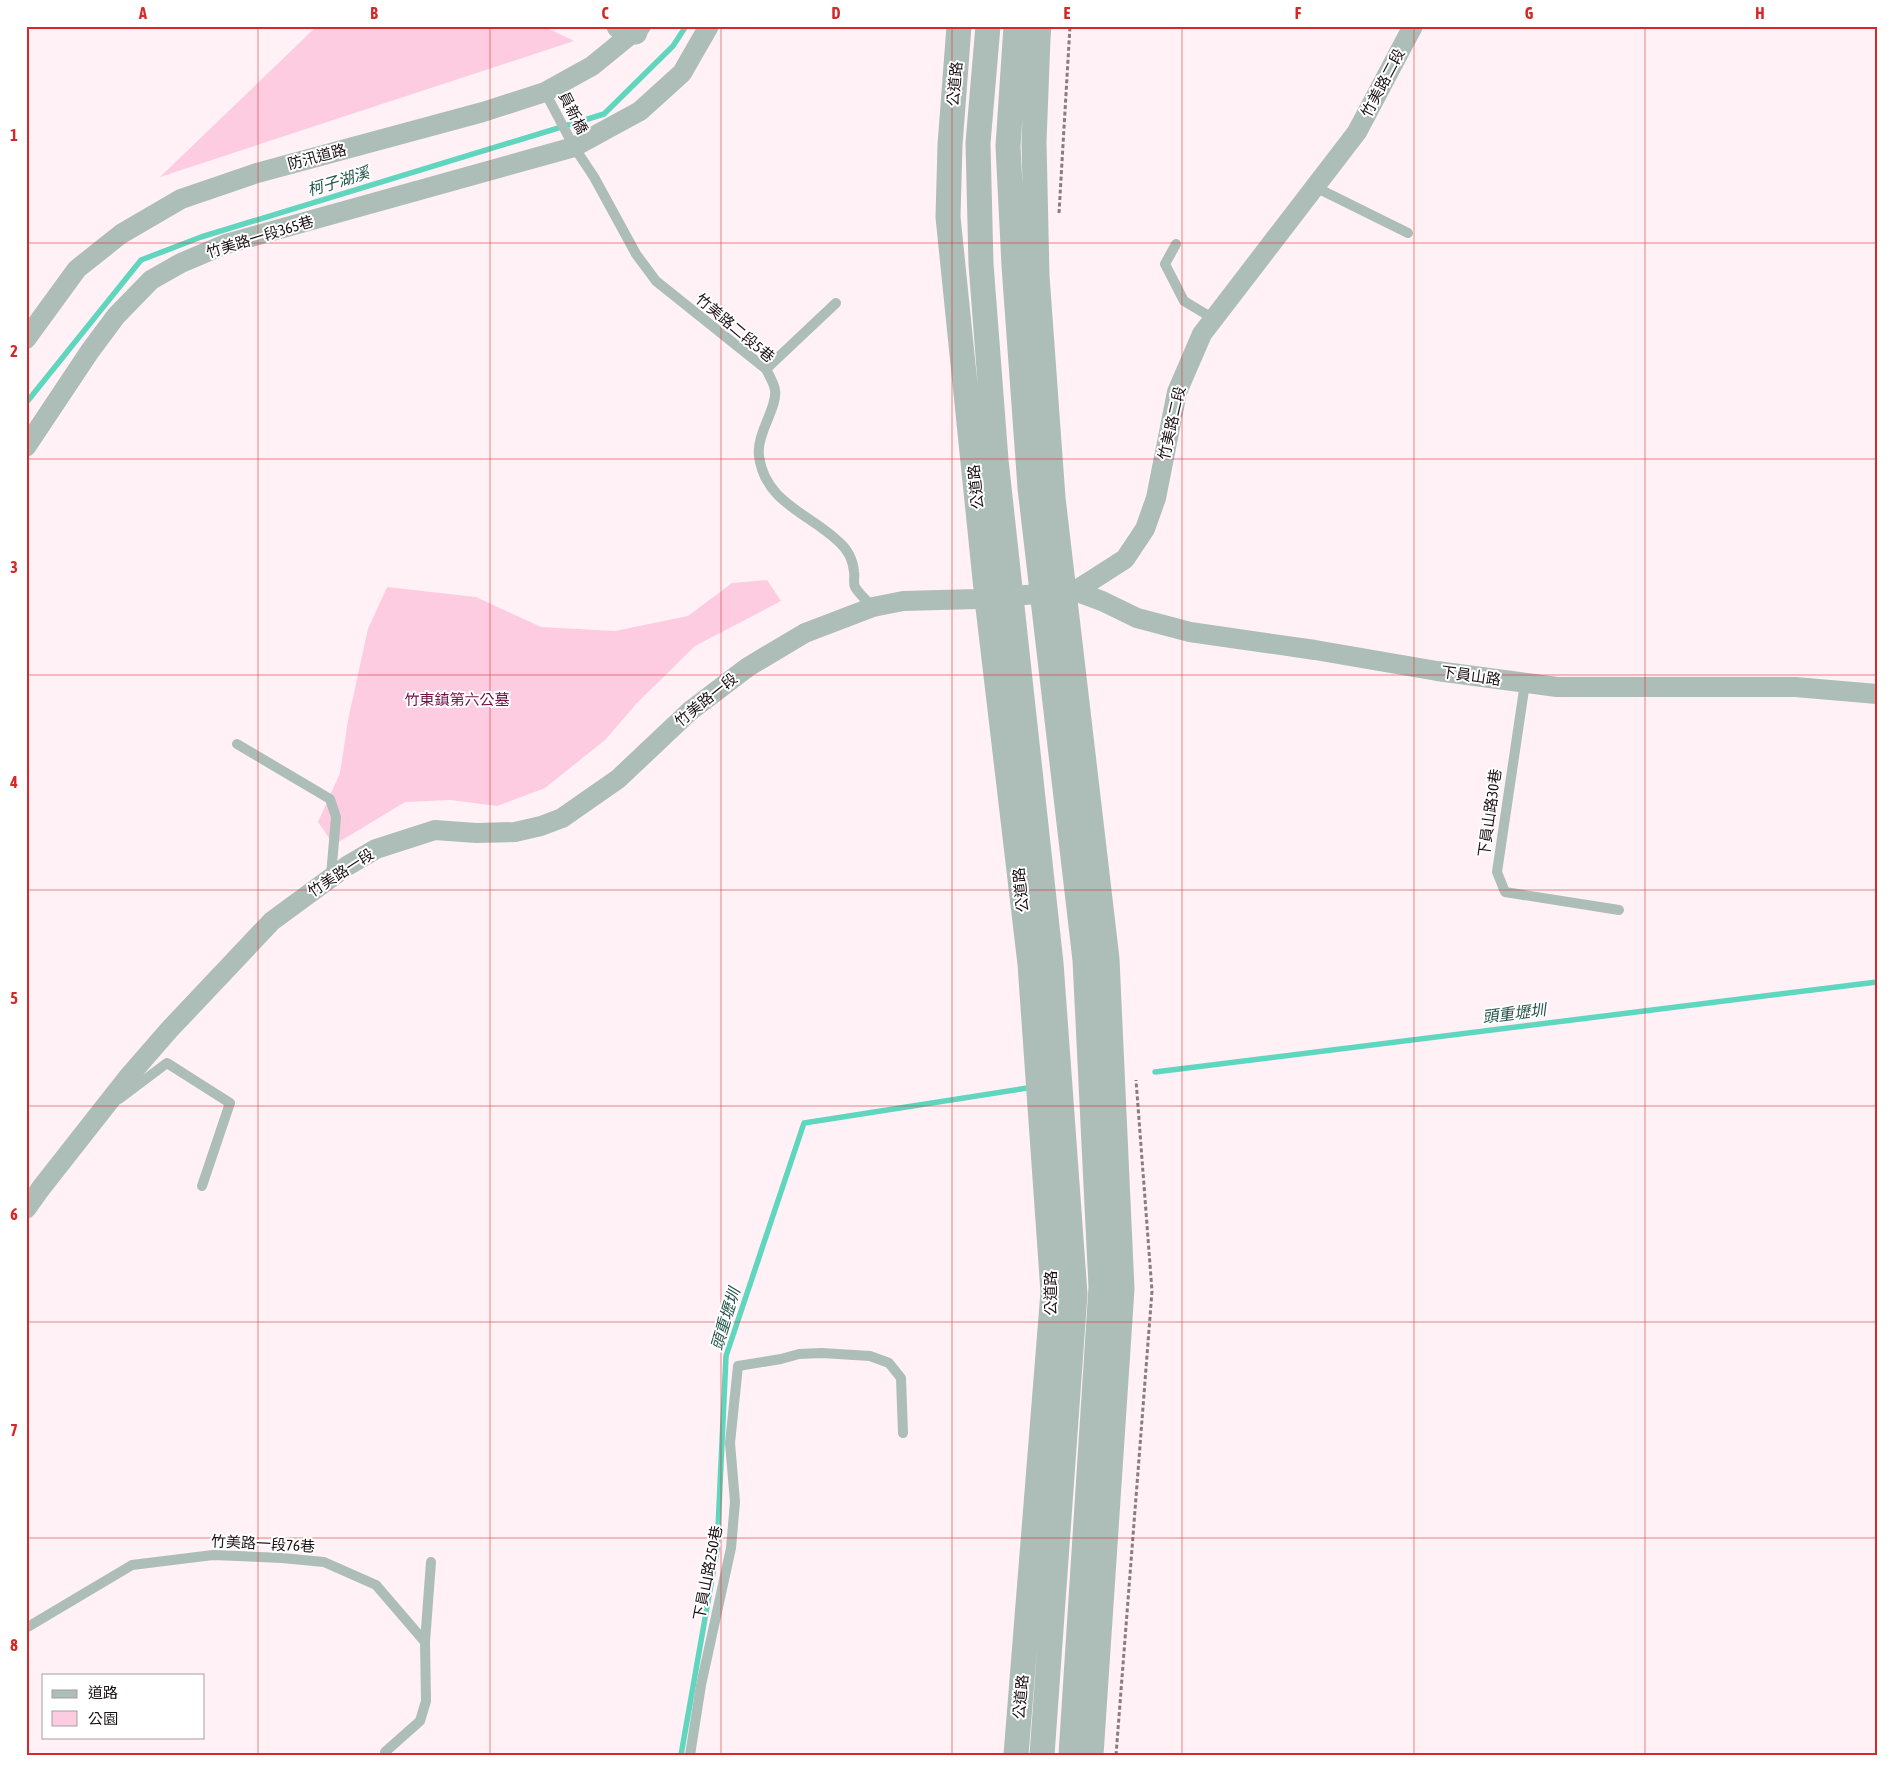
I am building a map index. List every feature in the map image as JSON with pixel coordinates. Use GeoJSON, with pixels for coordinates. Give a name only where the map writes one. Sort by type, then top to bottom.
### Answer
{"type":"FeatureCollection","features":[{"type":"Feature","properties":{"kind":"street","name":"竹美路一段365巷"},"geometry":{"type":"LineString","coordinates":[[26,447],[90,351],[116,316],[151,280],[181,262],[226,244],[574,147],[640,112],[682,72],[709,26]]}},
{"type":"Feature","properties":{"kind":"street","name":"公道路"},"geometry":{"type":"LineString","coordinates":[[960,26],[950,145],[948,217],[1051,963],[1075,1294],[1042,1755]]}},
{"type":"Feature","properties":{"kind":"street","name":"公道路"},"geometry":{"type":"LineString","coordinates":[[988,26],[978,142],[981,264],[996,460],[999,597],[1030,964],[1053,1292],[1016,1755]]}},
{"type":"Feature","properties":{"kind":"street"},"geometry":{"type":"LineString","coordinates":[[1016,26],[1008,146],[1013,257],[1030,488],[1061,592],[1107,959],[1122,1289],[1091,1755]]}},
{"type":"Feature","properties":{"kind":"street"},"geometry":{"type":"LineString","coordinates":[[1040,26],[1034,142],[1037,276],[1061,592],[1085,960],[1101,1287],[1071,1755]]}},
{"type":"Feature","properties":{"kind":"street","name":"竹美路二段"},"geometry":{"type":"LineString","coordinates":[[873,607],[903,601],[1061,592],[1125,559],[1145,529],[1156,498],[1177,392],[1202,334],[1357,132],[1413,26]]}},
{"type":"Feature","properties":{"kind":"street","name":"防汛道路"},"geometry":{"type":"LineString","coordinates":[[26,339],[77,269],[121,234],[181,199],[257,172],[483,112],[545,92],[592,66],[631,28]]}},
{"type":"Feature","properties":{"kind":"street","name":"下員山路"},"geometry":{"type":"LineString","coordinates":[[1061,592],[1102,601],[1137,618],[1190,632],[1557,688],[1795,687],[1877,694]]}},
{"type":"Feature","properties":{"kind":"street","name":"竹美路一段"},"geometry":{"type":"LineString","coordinates":[[26,1209],[129,1076],[168,1030],[272,921],[331,876],[376,849],[434,830],[476,833],[515,832],[541,826],[562,818],[618,779],[690,711],[748,667],[805,632],[873,607]]}},
{"type":"Feature","properties":{"kind":"lane","name":"員新橋"},"geometry":{"type":"LineString","coordinates":[[545,92],[574,147]]}},
{"type":"Feature","properties":{"kind":"lane","name":"竹美路二段5巷"},"geometry":{"type":"LineString","coordinates":[[574,147],[594,177],[636,254],[656,281],[766,368],[775,390],[772,406],[760,438],[759,455],[764,476],[772,491],[798,513],[840,542],[850,555],[854,570],[854,586],[873,607]]}},
{"type":"Feature","properties":{"kind":"lane"},"geometry":{"type":"LineString","coordinates":[[1315,187],[1408,233]]}},
{"type":"Feature","properties":{"kind":"lane"},"geometry":{"type":"LineString","coordinates":[[1176,244],[1165,264],[1176,286],[1184,301],[1214,319]]}},
{"type":"Feature","properties":{"kind":"lane"},"geometry":{"type":"LineString","coordinates":[[766,368],[836,303]]}},
{"type":"Feature","properties":{"kind":"lane","name":"下員山路30巷"},"geometry":{"type":"LineString","coordinates":[[1525,683],[1497,872],[1505,892],[1619,910]]}},
{"type":"Feature","properties":{"kind":"lane"},"geometry":{"type":"LineString","coordinates":[[237,744],[330,799],[336,817],[331,876]]}},
{"type":"Feature","properties":{"kind":"lane"},"geometry":{"type":"LineString","coordinates":[[101,1113],[167,1063],[230,1103],[202,1186]]}},
{"type":"Feature","properties":{"kind":"lane","name":"下員山路250巷"},"geometry":{"type":"LineString","coordinates":[[690,1755],[701,1685],[731,1548],[735,1502],[730,1443],[738,1366],[799,1354],[870,1356],[889,1363],[901,1378],[902,1433]]}},
{"type":"Feature","properties":{"kind":"lane","name":"竹美路一段76巷"},"geometry":{"type":"LineString","coordinates":[[26,1628],[132,1565],[213,1555],[324,1562],[376,1585],[424,1642]]}},
{"type":"Feature","properties":{"kind":"lane"},"geometry":{"type":"LineString","coordinates":[[385,1755],[385,1752],[420,1721],[426,1701],[424,1642],[431,1562]]}},
{"type":"Feature","properties":{"kind":"green space"},"geometry":{"type":"Polygon","coordinates":[[[317,26],[543,26],[574,41],[160,177],[317,26]]]}},
{"type":"Feature","properties":{"kind":"green space","name":"竹東鎮第六公墓"},"geometry":{"type":"Polygon","coordinates":[[[767,580],[781,601],[695,646],[637,703],[605,740],[545,788],[497,806],[451,800],[405,802],[334,845],[318,822],[340,773],[348,720],[368,629],[387,587],[476,597],[541,627],[615,631],[688,616],[732,583],[767,580]]]}},
{"type":"Feature","properties":{"kind":"waterway","name":"柯子湖溪"},"geometry":{"type":"LineString","coordinates":[[26,403],[141,260],[201,237],[604,114],[673,46],[686,26]]}},
{"type":"Feature","properties":{"kind":"waterway","name":"頭重壢圳"},"geometry":{"type":"LineString","coordinates":[[1155,1072],[1877,982]]}},
{"type":"Feature","properties":{"kind":"waterway","name":"頭重壢圳"},"geometry":{"type":"LineString","coordinates":[[681,1755],[717,1550],[726,1356],[804,1123],[1027,1088]]}}]}
